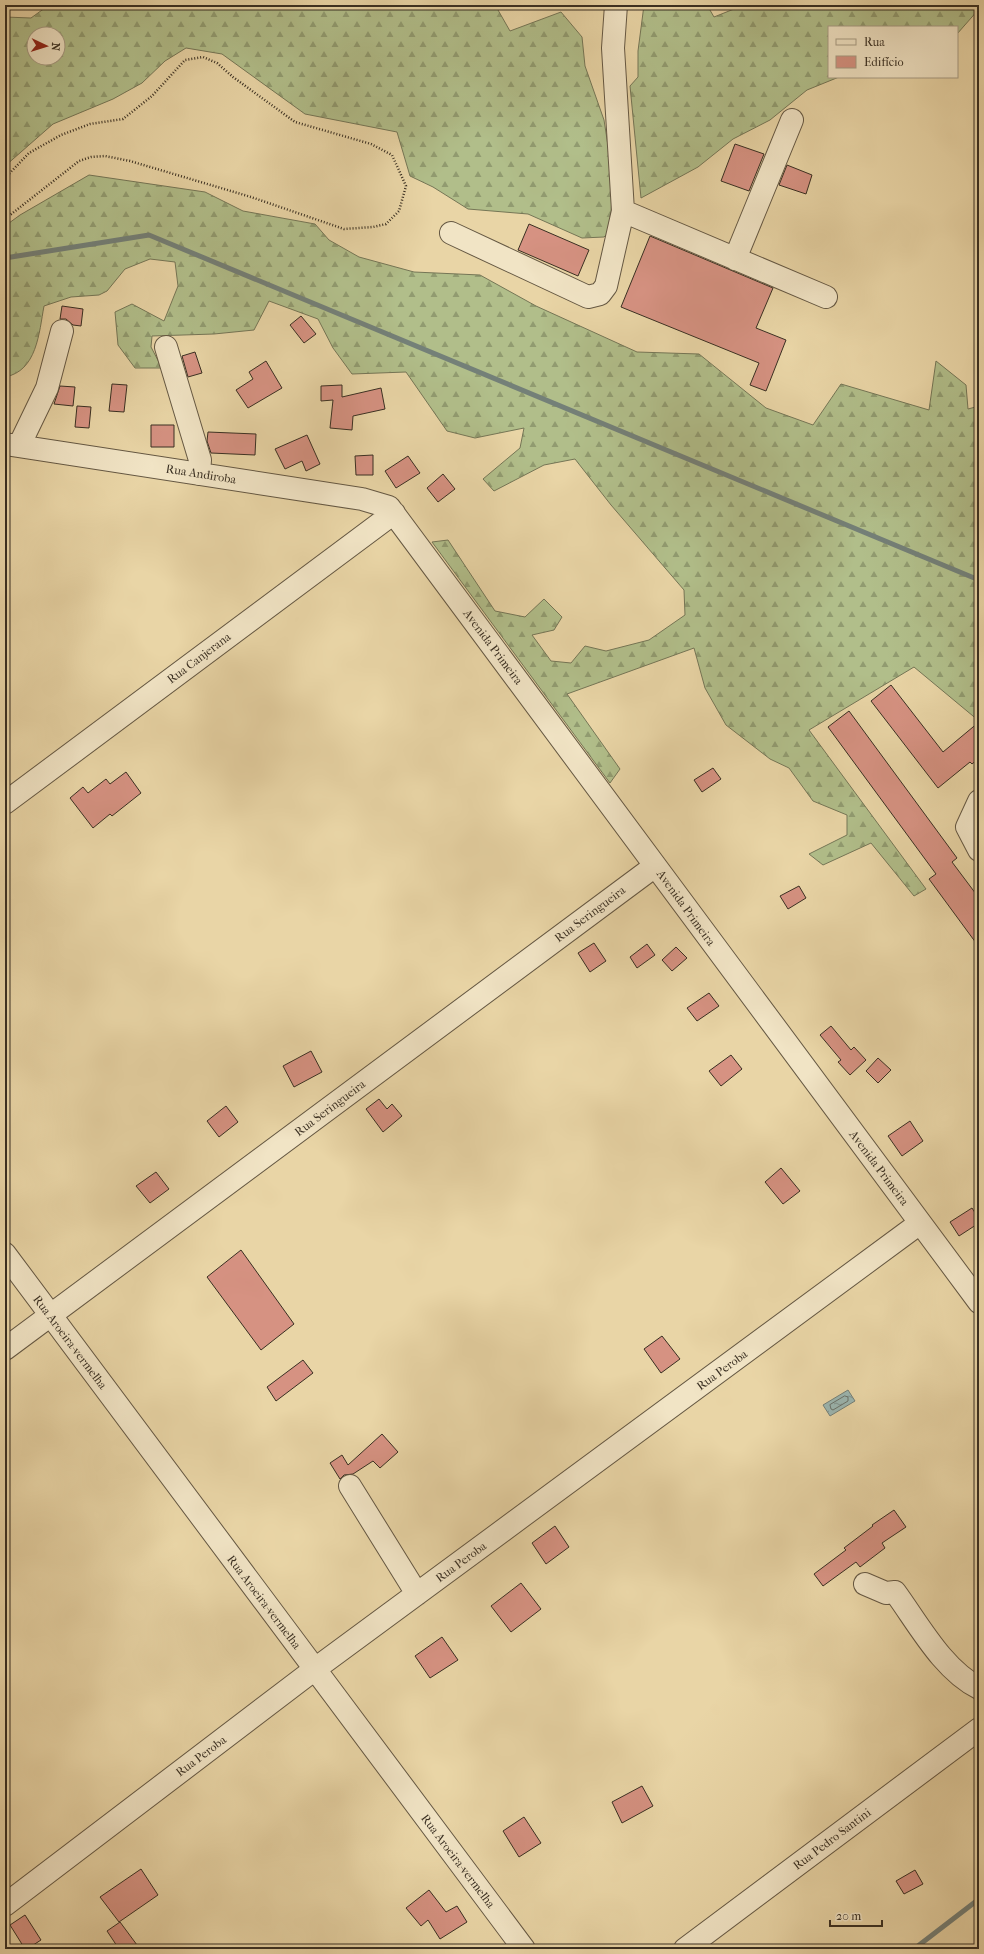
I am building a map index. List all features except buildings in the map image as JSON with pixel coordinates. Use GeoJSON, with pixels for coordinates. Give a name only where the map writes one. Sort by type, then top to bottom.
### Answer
{"type":"FeatureCollection","features":[{"type":"Feature","properties":{"kind":"street"},"geometry":{"type":"LineString","coordinates":[[451,233],[588,297],[600,294],[606,286],[623,211],[613,48],[616,5]]}},
{"type":"Feature","properties":{"kind":"street"},"geometry":{"type":"LineString","coordinates":[[735,259],[792,120]]}},
{"type":"Feature","properties":{"kind":"street"},"geometry":{"type":"LineString","coordinates":[[623,211],[826,297]]}},
{"type":"Feature","properties":{"kind":"street"},"geometry":{"type":"LineString","coordinates":[[12,445],[47,388],[62,331]]}},
{"type":"Feature","properties":{"kind":"street"},"geometry":{"type":"LineString","coordinates":[[166,346],[200,460],[199,474]]}},
{"type":"Feature","properties":{"kind":"street","name":"Rua Andiroba"},"geometry":{"type":"LineString","coordinates":[[12,445],[362,499],[389,507],[394,513]]}},
{"type":"Feature","properties":{"kind":"street","name":"Rua Canjerana"},"geometry":{"type":"LineString","coordinates":[[5,803],[394,513]]}},
{"type":"Feature","properties":{"kind":"street","name":"Avenida Primeira"},"geometry":{"type":"LineString","coordinates":[[394,513],[979,1302]]}},
{"type":"Feature","properties":{"kind":"street"},"geometry":{"type":"LineString","coordinates":[[979,801],[967,827],[979,850]]}},
{"type":"Feature","properties":{"kind":"street","name":"Rua Seringueira"},"geometry":{"type":"LineString","coordinates":[[5,1349],[655,866]]}},
{"type":"Feature","properties":{"kind":"street","name":"Rua Peroba"},"geometry":{"type":"LineString","coordinates":[[5,1905],[315,1669],[920,1224]]}},
{"type":"Feature","properties":{"kind":"street","name":"Rua Aroeira-vermelha"},"geometry":{"type":"LineString","coordinates":[[5,1254],[524,1949]]}},
{"type":"Feature","properties":{"kind":"street"},"geometry":{"type":"LineString","coordinates":[[350,1486],[417,1594]]}},
{"type":"Feature","properties":{"kind":"street"},"geometry":{"type":"LineString","coordinates":[[865,1584],[886,1592],[895,1592],[946,1662],[963,1678],[979,1688]]}},
{"type":"Feature","properties":{"kind":"street","name":"Rua Pedro Santini"},"geometry":{"type":"LineString","coordinates":[[685,1949],[979,1729]]}},
{"type":"Feature","properties":{"kind":"path"},"geometry":{"type":"LineString","coordinates":[[5,178],[29,153],[62,135],[90,124],[123,119],[152,96],[185,60],[202,57],[217,63],[233,77],[295,122],[371,144],[392,155],[406,186],[399,211],[386,224],[373,227],[344,229],[251,197],[130,161],[105,156],[91,157],[79,161],[5,219]]}},
{"type":"Feature","properties":{"kind":"green space"},"geometry":{"type":"Polygon","coordinates":[[[49,5],[498,5],[498,10],[510,31],[561,12],[582,37],[585,66],[604,120],[613,178],[610,231],[604,237],[582,238],[528,214],[468,209],[433,187],[410,176],[397,132],[305,114],[222,54],[186,48],[165,61],[142,83],[113,99],[53,124],[5,166],[5,17],[31,18],[49,5]]]}},
{"type":"Feature","properties":{"kind":"green space"},"geometry":{"type":"Polygon","coordinates":[[[644,5],[707,5],[714,17],[744,5],[979,5],[979,9],[958,33],[958,26],[828,26],[828,78],[837,78],[807,90],[770,120],[733,139],[698,167],[641,198],[630,86],[638,77],[638,51],[644,5]]]}},
{"type":"Feature","properties":{"kind":"green space"},"geometry":{"type":"Polygon","coordinates":[[[89,175],[205,192],[243,211],[315,224],[329,240],[359,257],[414,272],[480,275],[536,306],[637,352],[699,354],[766,408],[813,425],[841,384],[929,410],[936,361],[966,385],[968,409],[979,406],[979,721],[914,667],[809,730],[926,889],[914,896],[871,843],[823,865],[809,854],[847,835],[847,815],[813,801],[789,768],[770,759],[726,725],[705,688],[694,648],[567,694],[620,769],[610,783],[432,542],[448,540],[495,611],[525,617],[544,599],[562,617],[554,630],[532,635],[551,661],[571,663],[585,646],[606,651],[649,640],[685,615],[684,590],[611,505],[575,459],[544,465],[494,491],[483,479],[520,448],[524,428],[475,438],[447,431],[406,372],[352,374],[333,348],[318,319],[269,301],[254,330],[214,334],[152,336],[151,347],[162,368],[135,368],[118,345],[115,312],[132,304],[164,321],[178,286],[175,262],[150,259],[125,269],[107,291],[99,295],[71,297],[44,306],[38,339],[30,359],[24,367],[16,373],[5,377],[5,226],[20,215],[89,175]]]}},
{"type":"Feature","properties":{"kind":"water"},"geometry":{"type":"Polygon","coordinates":[[[848,1390],[855,1401],[830,1416],[823,1405],[848,1390]]]}},
{"type":"Feature","properties":{"kind":"waterway"},"geometry":{"type":"LineString","coordinates":[[5,258],[149,235],[979,580]]}},
{"type":"Feature","properties":{"kind":"waterway"},"geometry":{"type":"LineString","coordinates":[[914,1949],[979,1899]]}}]}
